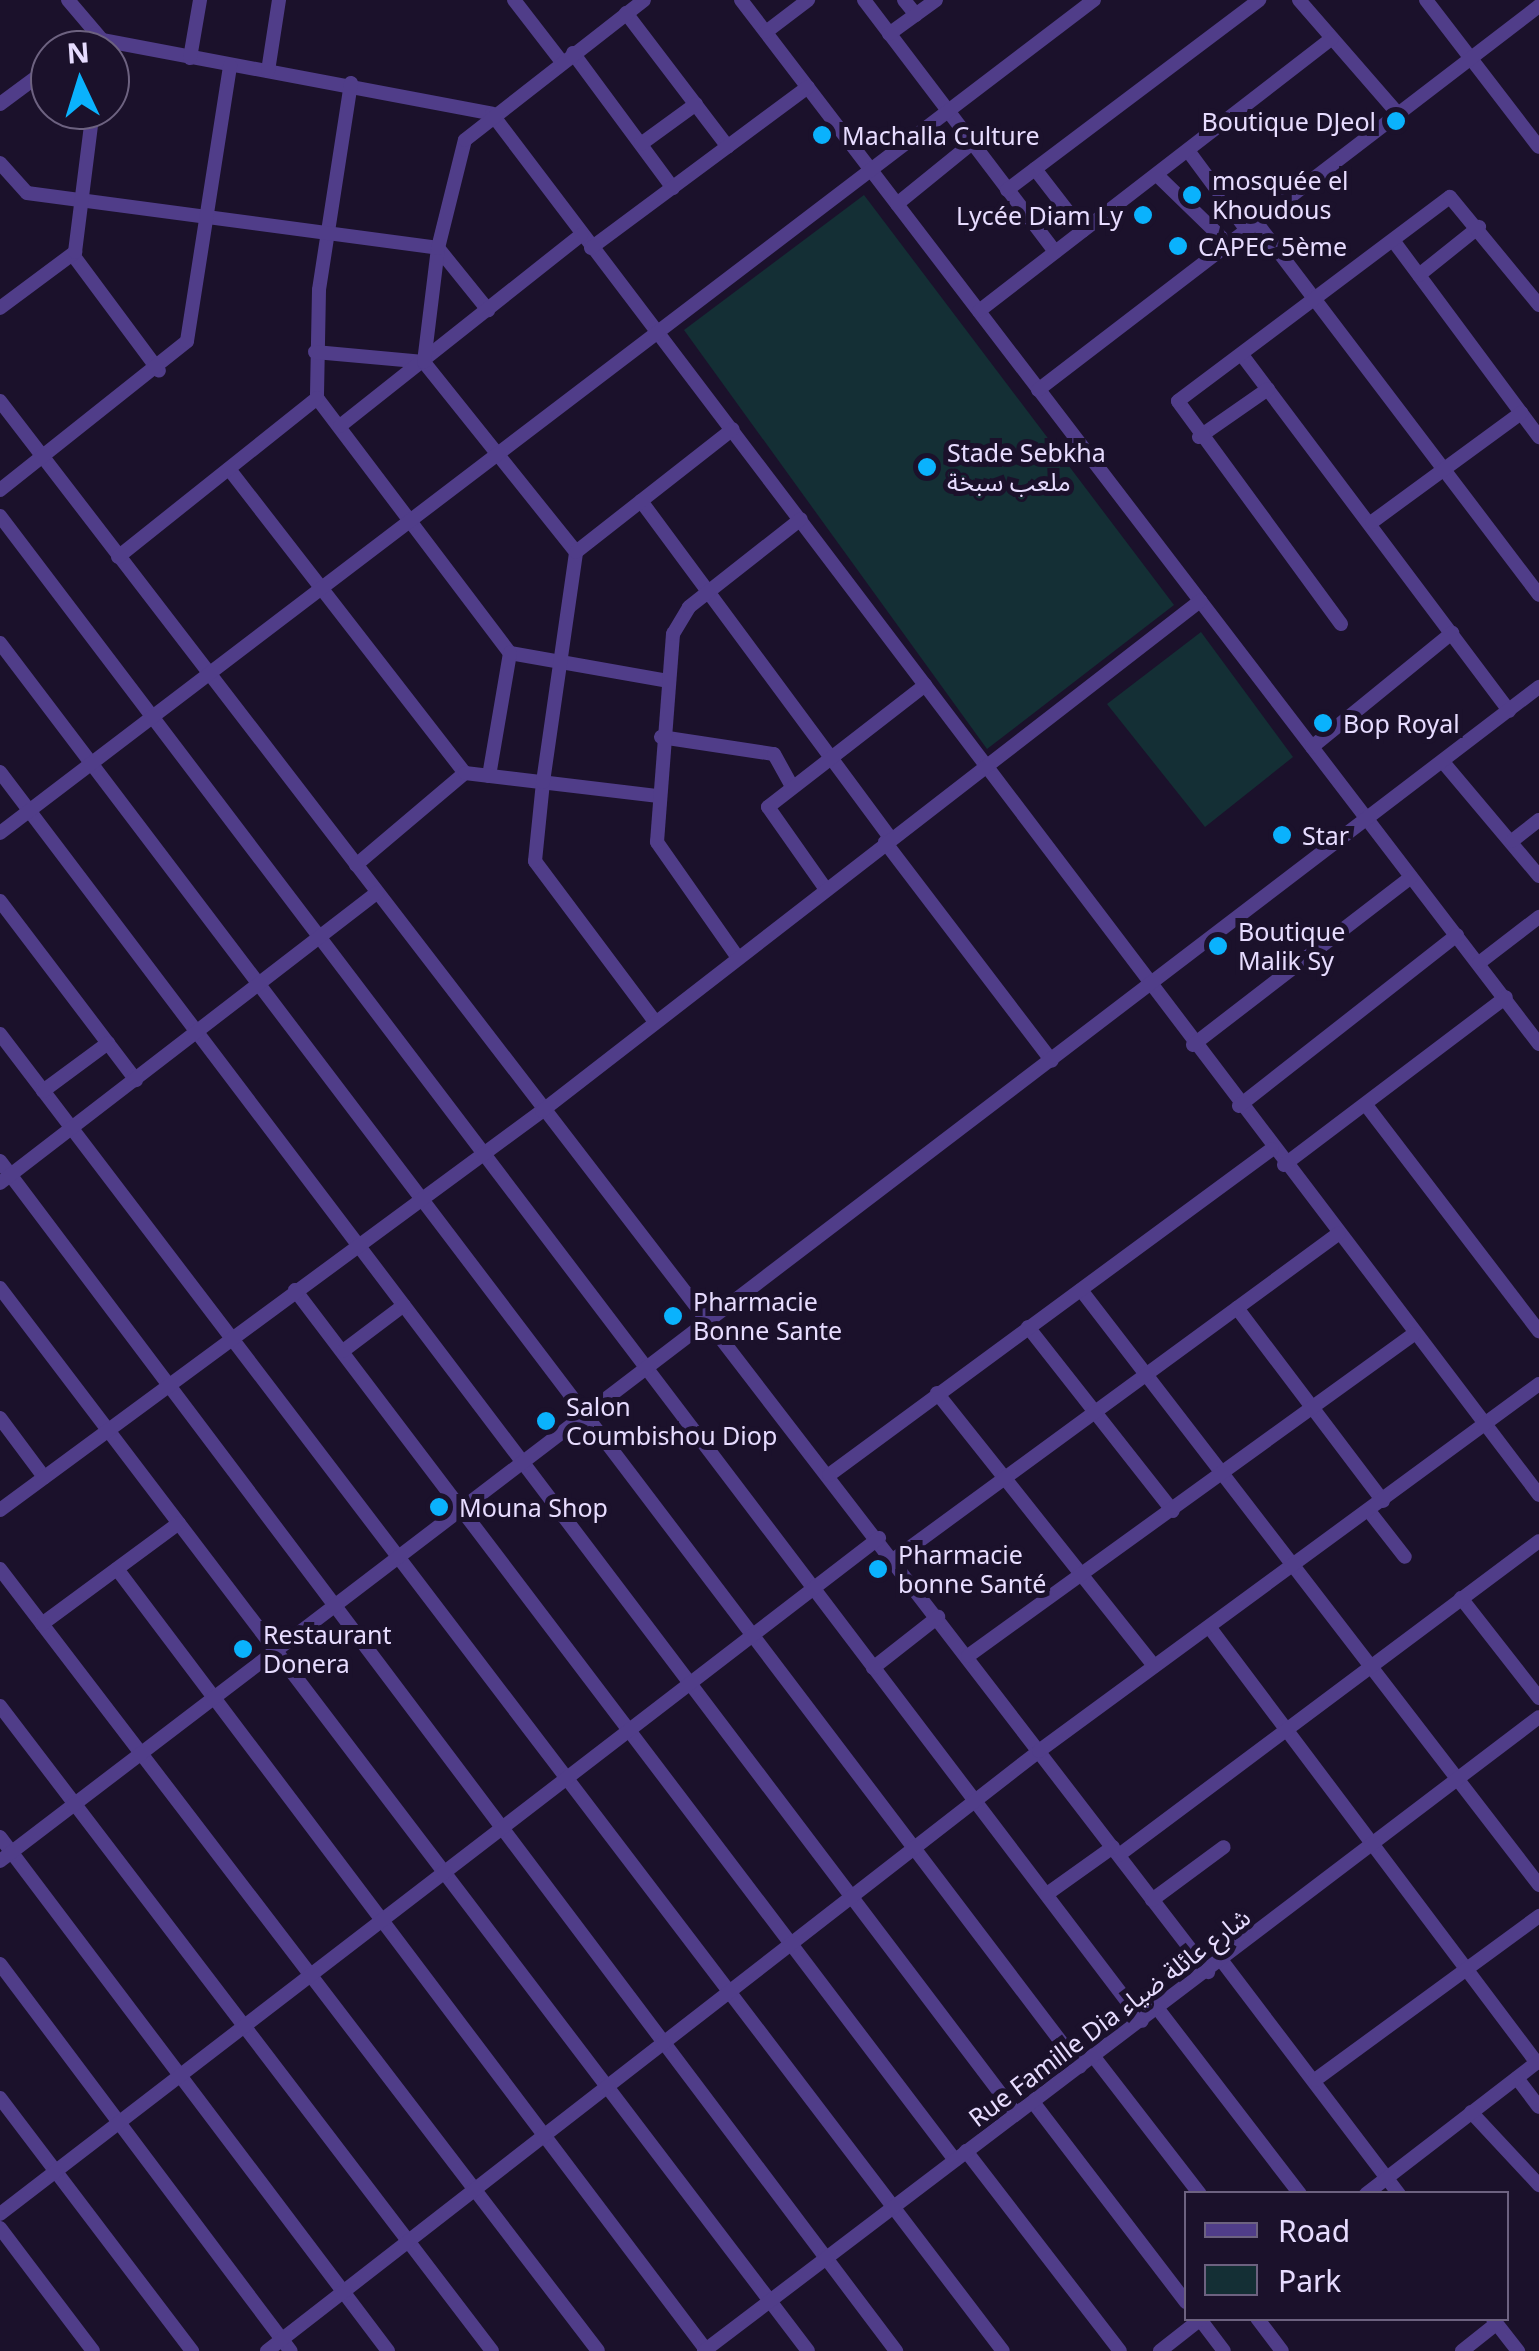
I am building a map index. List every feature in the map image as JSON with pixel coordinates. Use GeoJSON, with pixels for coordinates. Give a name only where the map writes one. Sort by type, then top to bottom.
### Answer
{"type":"FeatureCollection","features":[{"type":"Feature","properties":{"kind":"street"},"geometry":{"type":"LineString","coordinates":[[68,0],[91,30]]}},
{"type":"Feature","properties":{"kind":"street"},"geometry":{"type":"LineString","coordinates":[[190,58],[200,0]]}},
{"type":"Feature","properties":{"kind":"street"},"geometry":{"type":"LineString","coordinates":[[268,71],[278,0]]}},
{"type":"Feature","properties":{"kind":"street"},"geometry":{"type":"LineString","coordinates":[[514,0],[641,144],[673,188]]}},
{"type":"Feature","properties":{"kind":"street"},"geometry":{"type":"LineString","coordinates":[[576,552],[424,362],[438,248],[454,158],[492,114],[644,0]]}},
{"type":"Feature","properties":{"kind":"street"},"geometry":{"type":"LineString","coordinates":[[741,0],[1539,1044]]}},
{"type":"Feature","properties":{"kind":"street"},"geometry":{"type":"LineString","coordinates":[[766,32],[808,0]]}},
{"type":"Feature","properties":{"kind":"street"},"geometry":{"type":"LineString","coordinates":[[864,0],[1055,252]]}},
{"type":"Feature","properties":{"kind":"street"},"geometry":{"type":"LineString","coordinates":[[904,0],[916,15]]}},
{"type":"Feature","properties":{"kind":"street"},"geometry":{"type":"LineString","coordinates":[[889,34],[936,0]]}},
{"type":"Feature","properties":{"kind":"street"},"geometry":{"type":"LineString","coordinates":[[0,834],[1094,0]]}},
{"type":"Feature","properties":{"kind":"street"},"geometry":{"type":"LineString","coordinates":[[1007,190],[1260,0]]}},
{"type":"Feature","properties":{"kind":"street"},"geometry":{"type":"LineString","coordinates":[[1299,0],[1398,114]]}},
{"type":"Feature","properties":{"kind":"street"},"geometry":{"type":"LineString","coordinates":[[1426,0],[1539,147]]}},
{"type":"Feature","properties":{"kind":"street"},"geometry":{"type":"LineString","coordinates":[[1038,390],[1539,6]]}},
{"type":"Feature","properties":{"kind":"street"},"geometry":{"type":"LineString","coordinates":[[626,13],[728,147]]}},
{"type":"Feature","properties":{"kind":"street"},"geometry":{"type":"LineString","coordinates":[[979,311],[1332,38]]}},
{"type":"Feature","properties":{"kind":"street"},"geometry":{"type":"LineString","coordinates":[[130,47],[351,83],[492,114],[801,518],[1148,987],[1539,1495]]}},
{"type":"Feature","properties":{"kind":"street"},"geometry":{"type":"LineString","coordinates":[[0,490],[159,371],[192,326],[230,65]]}},
{"type":"Feature","properties":{"kind":"street"},"geometry":{"type":"LineString","coordinates":[[0,104],[30,82]]}},
{"type":"Feature","properties":{"kind":"street"},"geometry":{"type":"LineString","coordinates":[[351,83],[328,234],[316,352],[317,398],[510,653],[560,668],[668,681]]}},
{"type":"Feature","properties":{"kind":"street"},"geometry":{"type":"LineString","coordinates":[[592,248],[808,87]]}},
{"type":"Feature","properties":{"kind":"street"},"geometry":{"type":"LineString","coordinates":[[641,144],[696,104]]}},
{"type":"Feature","properties":{"kind":"street"},"geometry":{"type":"LineString","coordinates":[[0,308],[73,255],[91,130]]}},
{"type":"Feature","properties":{"kind":"street"},"geometry":{"type":"LineString","coordinates":[[897,204],[972,144]]}},
{"type":"Feature","properties":{"kind":"street"},"geometry":{"type":"LineString","coordinates":[[1189,152],[1315,298],[1539,595]]}},
{"type":"Feature","properties":{"kind":"street"},"geometry":{"type":"LineString","coordinates":[[0,162],[28,192],[438,248],[488,310]]}},
{"type":"Feature","properties":{"kind":"street"},"geometry":{"type":"LineString","coordinates":[[1034,169],[1083,231]]}},
{"type":"Feature","properties":{"kind":"street"},"geometry":{"type":"LineString","coordinates":[[1158,176],[1228,244]]}},
{"type":"Feature","properties":{"kind":"street"},"geometry":{"type":"LineString","coordinates":[[1342,624],[1199,437],[1178,402],[1395,243],[1450,197],[1479,227],[1539,306]]}},
{"type":"Feature","properties":{"kind":"street"},"geometry":{"type":"LineString","coordinates":[[1418,275],[1479,227]]}},
{"type":"Feature","properties":{"kind":"street"},"geometry":{"type":"LineString","coordinates":[[340,426],[581,235]]}},
{"type":"Feature","properties":{"kind":"street"},"geometry":{"type":"LineString","coordinates":[[1395,243],[1539,437]]}},
{"type":"Feature","properties":{"kind":"street"},"geometry":{"type":"LineString","coordinates":[[73,255],[159,371]]}},
{"type":"Feature","properties":{"kind":"street"},"geometry":{"type":"LineString","coordinates":[[316,352],[424,362]]}},
{"type":"Feature","properties":{"kind":"street"},"geometry":{"type":"LineString","coordinates":[[1242,354],[1372,522],[1509,712]]}},
{"type":"Feature","properties":{"kind":"street"},"geometry":{"type":"LineString","coordinates":[[1199,437],[1268,389]]}},
{"type":"Feature","properties":{"kind":"street"},"geometry":{"type":"LineString","coordinates":[[118,557],[317,398]]}},
{"type":"Feature","properties":{"kind":"street"},"geometry":{"type":"LineString","coordinates":[[0,402],[542,1110],[879,1538],[1208,1972]]}},
{"type":"Feature","properties":{"kind":"street"},"geometry":{"type":"LineString","coordinates":[[1372,522],[1521,413]]}},
{"type":"Feature","properties":{"kind":"street"},"geometry":{"type":"LineString","coordinates":[[652,1020],[534,860],[543,782],[576,552],[733,428]]}},
{"type":"Feature","properties":{"kind":"street"},"geometry":{"type":"LineString","coordinates":[[229,469],[466,773],[657,796]]}},
{"type":"Feature","properties":{"kind":"street"},"geometry":{"type":"LineString","coordinates":[[640,500],[1052,1062]]}},
{"type":"Feature","properties":{"kind":"street"},"geometry":{"type":"LineString","coordinates":[[0,516],[480,1155],[1142,2021]]}},
{"type":"Feature","properties":{"kind":"street"},"geometry":{"type":"LineString","coordinates":[[736,955],[659,848],[657,796],[668,681],[680,618],[801,518]]}},
{"type":"Feature","properties":{"kind":"street"},"geometry":{"type":"LineString","coordinates":[[0,1510],[542,1110],[652,1020],[1200,600]]}},
{"type":"Feature","properties":{"kind":"street"},"geometry":{"type":"LineString","coordinates":[[1312,746],[1452,633]]}},
{"type":"Feature","properties":{"kind":"street"},"geometry":{"type":"LineString","coordinates":[[0,642],[426,1197],[583,1417],[749,1638],[916,1848],[1080,2067]]}},
{"type":"Feature","properties":{"kind":"street"},"geometry":{"type":"LineString","coordinates":[[488,776],[510,653]]}},
{"type":"Feature","properties":{"kind":"street"},"geometry":{"type":"LineString","coordinates":[[825,888],[770,815],[791,785],[925,685]]}},
{"type":"Feature","properties":{"kind":"street"},"geometry":{"type":"LineString","coordinates":[[6,1857],[646,1373],[1539,687]]}},
{"type":"Feature","properties":{"kind":"street"},"geometry":{"type":"LineString","coordinates":[[661,737],[774,754],[791,785]]}},
{"type":"Feature","properties":{"kind":"street"},"geometry":{"type":"LineString","coordinates":[[1443,762],[1539,876]]}},
{"type":"Feature","properties":{"kind":"street"},"geometry":{"type":"LineString","coordinates":[[0,772],[404,1305],[529,1460],[1016,2114]]}},
{"type":"Feature","properties":{"kind":"street"},"geometry":{"type":"LineString","coordinates":[[356,865],[466,773]]}},
{"type":"Feature","properties":{"kind":"street"},"geometry":{"type":"LineString","coordinates":[[1512,841],[1539,820]]}},
{"type":"Feature","properties":{"kind":"street"},"geometry":{"type":"LineString","coordinates":[[1193,1045],[1411,877]]}},
{"type":"Feature","properties":{"kind":"street"},"geometry":{"type":"LineString","coordinates":[[5,1179],[378,893]]}},
{"type":"Feature","properties":{"kind":"street"},"geometry":{"type":"LineString","coordinates":[[0,901],[136,1080]]}},
{"type":"Feature","properties":{"kind":"street"},"geometry":{"type":"LineString","coordinates":[[1479,963],[1539,917]]}},
{"type":"Feature","properties":{"kind":"street"},"geometry":{"type":"LineString","coordinates":[[1239,1106],[1457,935]]}},
{"type":"Feature","properties":{"kind":"street"},"geometry":{"type":"LineString","coordinates":[[1284,1165],[1506,997]]}},
{"type":"Feature","properties":{"kind":"street"},"geometry":{"type":"LineString","coordinates":[[0,1034],[1004,2351]]}},
{"type":"Feature","properties":{"kind":"street"},"geometry":{"type":"LineString","coordinates":[[43,1091],[108,1042]]}},
{"type":"Feature","properties":{"kind":"street"},"geometry":{"type":"LineString","coordinates":[[1366,1105],[1539,1331]]}},
{"type":"Feature","properties":{"kind":"street"},"geometry":{"type":"LineString","coordinates":[[829,1475],[1272,1149]]}},
{"type":"Feature","properties":{"kind":"street"},"geometry":{"type":"LineString","coordinates":[[0,1161],[5,1179],[337,1605],[896,2351]]}},
{"type":"Feature","properties":{"kind":"street"},"geometry":{"type":"LineString","coordinates":[[894,1560],[1011,1480],[1338,1234]]}},
{"type":"Feature","properties":{"kind":"street"},"geometry":{"type":"LineString","coordinates":[[0,1288],[808,2351]]}},
{"type":"Feature","properties":{"kind":"street"},"geometry":{"type":"LineString","coordinates":[[295,1290],[793,1945],[1120,2351]]}},
{"type":"Feature","properties":{"kind":"street"},"geometry":{"type":"LineString","coordinates":[[1081,1290],[1539,1885]]}},
{"type":"Feature","properties":{"kind":"street"},"geometry":{"type":"LineString","coordinates":[[343,1351],[404,1305]]}},
{"type":"Feature","properties":{"kind":"street"},"geometry":{"type":"LineString","coordinates":[[1237,1308],[1383,1501]]}},
{"type":"Feature","properties":{"kind":"street"},"geometry":{"type":"LineString","coordinates":[[1028,1327],[1172,1511]]}},
{"type":"Feature","properties":{"kind":"street"},"geometry":{"type":"LineString","coordinates":[[968,1656],[1414,1334]]}},
{"type":"Feature","properties":{"kind":"street"},"geometry":{"type":"LineString","coordinates":[[267,2351],[287,2345],[344,2294],[1039,1751],[1539,1384]]}},
{"type":"Feature","properties":{"kind":"street"},"geometry":{"type":"LineString","coordinates":[[937,1393],[1085,1573],[1154,1666]]}},
{"type":"Feature","properties":{"kind":"street"},"geometry":{"type":"LineString","coordinates":[[0,1418],[44,1477]]}},
{"type":"Feature","properties":{"kind":"street"},"geometry":{"type":"LineString","coordinates":[[1369,1511],[1405,1557]]}},
{"type":"Feature","properties":{"kind":"street"},"geometry":{"type":"LineString","coordinates":[[42,1624],[178,1523]]}},
{"type":"Feature","properties":{"kind":"street"},"geometry":{"type":"LineString","coordinates":[[0,2214],[696,1684],[879,1538]]}},
{"type":"Feature","properties":{"kind":"street"},"geometry":{"type":"LineString","coordinates":[[1046,1894],[1116,1852],[1539,1541]]}},
{"type":"Feature","properties":{"kind":"street"},"geometry":{"type":"LineString","coordinates":[[0,1569],[598,2351]]}},
{"type":"Feature","properties":{"kind":"street"},"geometry":{"type":"LineString","coordinates":[[118,1569],[706,2351]]}},
{"type":"Feature","properties":{"kind":"street"},"geometry":{"type":"LineString","coordinates":[[1461,1598],[1539,1698]]}},
{"type":"Feature","properties":{"kind":"street"},"geometry":{"type":"LineString","coordinates":[[872,1668],[938,1617]]}},
{"type":"Feature","properties":{"kind":"street"},"geometry":{"type":"LineString","coordinates":[[1210,1628],[1538,2062],[1370,2191]]}},
{"type":"Feature","properties":{"kind":"street"},"geometry":{"type":"LineString","coordinates":[[0,1706],[492,2351]]}},
{"type":"Feature","properties":{"kind":"street","name":"Rue Famille Dia شارع عائلة ضياء"},"geometry":{"type":"LineString","coordinates":[[706,2351],[1538,1720]]}},
{"type":"Feature","properties":{"kind":"street"},"geometry":{"type":"LineString","coordinates":[[0,1837],[6,1857],[181,2076],[388,2351]]}},
{"type":"Feature","properties":{"kind":"street"},"geometry":{"type":"LineString","coordinates":[[1152,1900],[1224,1847]]}},
{"type":"Feature","properties":{"kind":"street"},"geometry":{"type":"LineString","coordinates":[[1315,2080],[1539,1916]]}},
{"type":"Feature","properties":{"kind":"street"},"geometry":{"type":"LineString","coordinates":[[1222,1961],[1397,2191]]}},
{"type":"Feature","properties":{"kind":"street"},"geometry":{"type":"LineString","coordinates":[[0,1964],[287,2345]]}},
{"type":"Feature","properties":{"kind":"street"},"geometry":{"type":"LineString","coordinates":[[1158,2009],[1298,2191]]}},
{"type":"Feature","properties":{"kind":"street"},"geometry":{"type":"LineString","coordinates":[[1094,2057],[1198,2191]]}},
{"type":"Feature","properties":{"kind":"street"},"geometry":{"type":"LineString","coordinates":[[1516,2078],[1539,2107]]}},
{"type":"Feature","properties":{"kind":"street"},"geometry":{"type":"LineString","coordinates":[[0,2098],[192,2351]]}},
{"type":"Feature","properties":{"kind":"street"},"geometry":{"type":"LineString","coordinates":[[1033,2102],[1184,2299]]}},
{"type":"Feature","properties":{"kind":"street"},"geometry":{"type":"LineString","coordinates":[[1472,2112],[1539,2185]]}},
{"type":"Feature","properties":{"kind":"street"},"geometry":{"type":"LineString","coordinates":[[0,2228],[93,2351]]}},
{"type":"Feature","properties":{"kind":"street"},"geometry":{"type":"LineString","coordinates":[[1160,2351],[1198,2321]]}},
{"type":"Feature","properties":{"kind":"street"},"geometry":{"type":"LineString","coordinates":[[1202,2321],[1224,2351]]}},
{"type":"Feature","properties":{"kind":"street"},"geometry":{"type":"LineString","coordinates":[[1258,2321],[1282,2351]]}},
{"type":"Feature","properties":{"kind":"street"},"geometry":{"type":"LineString","coordinates":[[1462,2351],[1494,2321],[1518,2351]]}},
{"type":"Feature","properties":{"kind":"green space","name":"Stade Sebkha ملعب سبخة"},"geometry":{"type":"Polygon","coordinates":[[[864,195],[1174,605],[987,749],[684,330],[864,195]]]}},
{"type":"Feature","properties":{"kind":"green space"},"geometry":{"type":"Polygon","coordinates":[[[1201,632],[1293,757],[1205,827],[1107,704],[1201,632]]]}},
{"type":"Feature","properties":{"kind":"place","name":"Boutique DJeol"},"geometry":{"type":"Point","coordinates":[1396,121]}},
{"type":"Feature","properties":{"kind":"place","name":"Machalla Culture"},"geometry":{"type":"Point","coordinates":[822,135]}},
{"type":"Feature","properties":{"kind":"place","name":"mosquée el Khoudous"},"geometry":{"type":"Point","coordinates":[1192,195]}},
{"type":"Feature","properties":{"kind":"place","name":"Lycée Diam Ly"},"geometry":{"type":"Point","coordinates":[1143,215]}},
{"type":"Feature","properties":{"kind":"place","name":"CAPEC 5ème"},"geometry":{"type":"Point","coordinates":[1178,246]}},
{"type":"Feature","properties":{"kind":"place","name":"Stade Sebkha ملعب سبخة"},"geometry":{"type":"Point","coordinates":[927,467]}},
{"type":"Feature","properties":{"kind":"place","name":"Bop Royal"},"geometry":{"type":"Point","coordinates":[1323,723]}},
{"type":"Feature","properties":{"kind":"place","name":"Star"},"geometry":{"type":"Point","coordinates":[1282,835]}},
{"type":"Feature","properties":{"kind":"place","name":"Boutique Malik Sy"},"geometry":{"type":"Point","coordinates":[1218,946]}},
{"type":"Feature","properties":{"kind":"place","name":"Pharmacie Bonne Sante"},"geometry":{"type":"Point","coordinates":[673,1316]}},
{"type":"Feature","properties":{"kind":"place","name":"Salon Coumbishou Diop"},"geometry":{"type":"Point","coordinates":[546,1421]}},
{"type":"Feature","properties":{"kind":"place","name":"Mouna Shop"},"geometry":{"type":"Point","coordinates":[439,1507]}},
{"type":"Feature","properties":{"kind":"place","name":"Pharmacie bonne Santé"},"geometry":{"type":"Point","coordinates":[878,1569]}},
{"type":"Feature","properties":{"kind":"place","name":"Restaurant Donera"},"geometry":{"type":"Point","coordinates":[243,1649]}}]}
